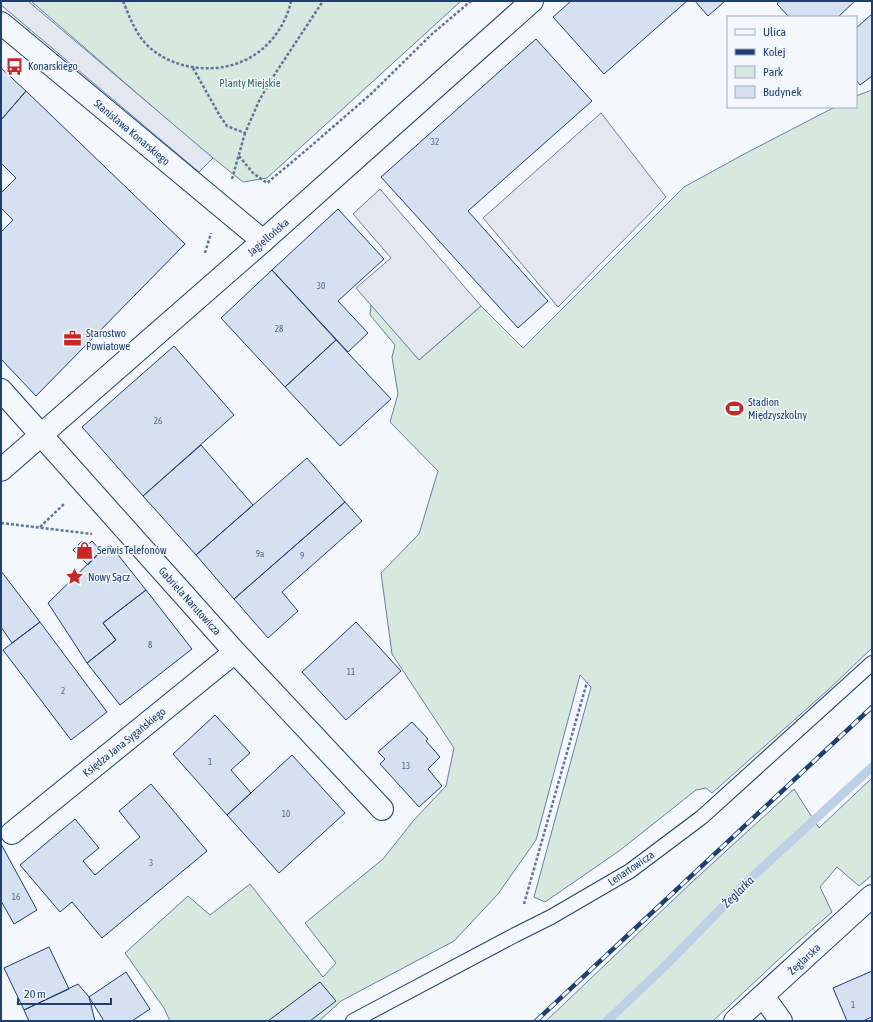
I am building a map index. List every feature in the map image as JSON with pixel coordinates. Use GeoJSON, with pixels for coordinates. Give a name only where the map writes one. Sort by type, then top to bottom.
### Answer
{"type":"FeatureCollection","features":[{"type":"Feature","properties":{"kind":"street","name":"Jagiellońska"},"geometry":{"type":"LineString","coordinates":[[1,470],[263,241],[532,1]]}},
{"type":"Feature","properties":{"kind":"street","name":"Stanisława Konarskiego"},"geometry":{"type":"LineString","coordinates":[[1,23],[263,241]]}},
{"type":"Feature","properties":{"kind":"street","name":"Gabriela Narutowicza"},"geometry":{"type":"LineString","coordinates":[[1,390],[235,652],[382,809]]}},
{"type":"Feature","properties":{"kind":"street","name":"Księdza Jana Sygańskiego"},"geometry":{"type":"LineString","coordinates":[[12,833],[235,652]]}},
{"type":"Feature","properties":{"kind":"street","name":"Żeglarska"},"geometry":{"type":"LineString","coordinates":[[735,1021],[872,896]]}},
{"type":"Feature","properties":{"kind":"street"},"geometry":{"type":"LineString","coordinates":[[763,996],[781,1021]]}},
{"type":"Feature","properties":{"kind":"lane","name":"Lenartowicza"},"geometry":{"type":"LineString","coordinates":[[352,1021],[551,917],[630,871],[702,817],[872,662]]}},
{"type":"Feature","properties":{"kind":"path"},"geometry":{"type":"LineString","coordinates":[[124,1],[132,26],[149,47],[163,57],[178,64],[193,68],[218,69],[239,63],[261,50],[280,29],[291,1]]}},
{"type":"Feature","properties":{"kind":"path"},"geometry":{"type":"LineString","coordinates":[[193,68],[227,126],[245,133],[259,101],[271,80],[323,1]]}},
{"type":"Feature","properties":{"kind":"path"},"geometry":{"type":"LineString","coordinates":[[238,156],[253,173],[267,183],[371,94],[432,34],[471,1]]}},
{"type":"Feature","properties":{"kind":"path"},"geometry":{"type":"LineString","coordinates":[[40,528],[66,502]]}},
{"type":"Feature","properties":{"kind":"path"},"geometry":{"type":"LineString","coordinates":[[1,523],[99,535]]}},
{"type":"Feature","properties":{"kind":"path"},"geometry":{"type":"LineString","coordinates":[[515,935],[587,682]]}},
{"type":"Feature","properties":{"kind":"green space","name":"Planty Miejskie"},"geometry":{"type":"Polygon","coordinates":[[[31,1],[461,1],[267,178],[243,182],[193,142],[31,1]]]}},
{"type":"Feature","properties":{"kind":"green space"},"geometry":{"type":"Polygon","coordinates":[[[872,90],[872,648],[828,690],[712,793],[706,788],[696,790],[619,851],[545,902],[534,897],[591,687],[580,675],[536,840],[498,894],[454,941],[341,1001],[319,1021],[170,1021],[164,1008],[125,953],[188,896],[210,915],[250,884],[323,977],[336,963],[305,923],[383,859],[414,820],[446,786],[454,748],[392,654],[381,573],[419,534],[438,471],[390,422],[398,394],[392,357],[395,345],[370,315],[371,304],[419,360],[481,306],[523,348],[684,187],[833,108],[857,108],[857,96],[872,90]]]}},
{"type":"Feature","properties":{"kind":"green space"},"geometry":{"type":"Polygon","coordinates":[[[872,778],[872,875],[859,886],[837,867],[820,887],[832,912],[793,946],[713,1021],[546,1021],[691,883],[794,789],[819,828],[872,778]]]}},
{"type":"Feature","properties":{"kind":"shaded area"},"geometry":{"type":"Polygon","coordinates":[[[1,1],[28,1],[213,158],[199,172],[1,5],[1,1]]]}},
{"type":"Feature","properties":{"kind":"shaded area"},"geometry":{"type":"Polygon","coordinates":[[[601,113],[666,197],[558,307],[483,218],[601,113]]]}},
{"type":"Feature","properties":{"kind":"shaded area"},"geometry":{"type":"Polygon","coordinates":[[[380,189],[481,306],[419,360],[356,288],[391,258],[353,214],[380,189]]]}},
{"type":"Feature","properties":{"kind":"building"},"geometry":{"type":"Polygon","coordinates":[[[571,1],[687,1],[604,74],[553,17],[571,1]]]}},
{"type":"Feature","properties":{"kind":"building"},"geometry":{"type":"Polygon","coordinates":[[[695,1],[725,1],[708,16],[695,1]]]}},
{"type":"Feature","properties":{"kind":"building"},"geometry":{"type":"Polygon","coordinates":[[[779,1],[855,1],[839,16],[788,16],[777,4],[779,1]]]}},
{"type":"Feature","properties":{"kind":"building"},"geometry":{"type":"Polygon","coordinates":[[[872,14],[872,76],[860,85],[857,81],[857,27],[872,14]]]}},
{"type":"Feature","properties":{"kind":"building"},"geometry":{"type":"Polygon","coordinates":[[[536,39],[592,101],[468,211],[548,301],[518,328],[381,177],[536,39]]]}},
{"type":"Feature","properties":{"kind":"building"},"geometry":{"type":"Polygon","coordinates":[[[1,68],[26,91],[1,120],[1,68]]]}},
{"type":"Feature","properties":{"kind":"building"},"geometry":{"type":"Polygon","coordinates":[[[26,91],[185,244],[36,396],[1,359],[1,232],[13,220],[1,208],[1,193],[16,178],[1,163],[1,120],[26,91]]]}},
{"type":"Feature","properties":{"kind":"building"},"geometry":{"type":"Polygon","coordinates":[[[338,209],[384,259],[338,301],[368,333],[348,352],[272,270],[338,209]]]}},
{"type":"Feature","properties":{"kind":"building"},"geometry":{"type":"Polygon","coordinates":[[[272,270],[336,340],[285,387],[221,318],[272,270]]]}},
{"type":"Feature","properties":{"kind":"building"},"geometry":{"type":"Polygon","coordinates":[[[336,340],[391,399],[340,446],[285,387],[336,340]]]}},
{"type":"Feature","properties":{"kind":"building"},"geometry":{"type":"Polygon","coordinates":[[[174,346],[234,415],[143,496],[82,427],[174,346]]]}},
{"type":"Feature","properties":{"kind":"building"},"geometry":{"type":"Polygon","coordinates":[[[201,445],[253,505],[196,555],[143,496],[201,445]]]}},
{"type":"Feature","properties":{"kind":"building"},"geometry":{"type":"Polygon","coordinates":[[[307,458],[345,502],[234,599],[196,555],[307,458]]]}},
{"type":"Feature","properties":{"kind":"building"},"geometry":{"type":"Polygon","coordinates":[[[345,502],[362,521],[282,592],[298,611],[268,638],[234,599],[345,502]]]}},
{"type":"Feature","properties":{"kind":"building"},"geometry":{"type":"Polygon","coordinates":[[[82,541],[86,546],[92,541],[101,551],[88,565],[73,550],[82,541]]]}},
{"type":"Feature","properties":{"kind":"building"},"geometry":{"type":"Polygon","coordinates":[[[111,546],[146,590],[103,623],[116,640],[87,663],[48,603],[104,548],[111,546]]]}},
{"type":"Feature","properties":{"kind":"building"},"geometry":{"type":"Polygon","coordinates":[[[1,571],[40,622],[12,643],[1,627],[1,571]]]}},
{"type":"Feature","properties":{"kind":"building"},"geometry":{"type":"Polygon","coordinates":[[[146,590],[192,649],[120,705],[87,663],[116,640],[103,623],[146,590]]]}},
{"type":"Feature","properties":{"kind":"building"},"geometry":{"type":"Polygon","coordinates":[[[40,622],[107,712],[71,740],[3,650],[40,622]]]}},
{"type":"Feature","properties":{"kind":"building"},"geometry":{"type":"Polygon","coordinates":[[[356,622],[401,671],[346,720],[302,672],[356,622]]]}},
{"type":"Feature","properties":{"kind":"building"},"geometry":{"type":"Polygon","coordinates":[[[215,715],[250,753],[231,770],[251,793],[227,815],[173,754],[215,715]]]}},
{"type":"Feature","properties":{"kind":"building"},"geometry":{"type":"Polygon","coordinates":[[[412,722],[428,739],[426,741],[440,757],[428,769],[442,786],[419,807],[380,764],[385,759],[378,752],[412,722]]]}},
{"type":"Feature","properties":{"kind":"building"},"geometry":{"type":"Polygon","coordinates":[[[292,755],[345,813],[279,873],[227,815],[292,755]]]}},
{"type":"Feature","properties":{"kind":"building"},"geometry":{"type":"Polygon","coordinates":[[[151,784],[207,851],[102,938],[72,902],[60,912],[20,865],[75,819],[99,848],[83,861],[95,875],[140,837],[119,811],[151,784]]]}},
{"type":"Feature","properties":{"kind":"building"},"geometry":{"type":"Polygon","coordinates":[[[1,844],[37,910],[14,924],[1,901],[1,844]]]}},
{"type":"Feature","properties":{"kind":"building"},"geometry":{"type":"Polygon","coordinates":[[[49,947],[69,989],[24,1010],[4,968],[49,947]]]}},
{"type":"Feature","properties":{"kind":"building"},"geometry":{"type":"Polygon","coordinates":[[[872,971],[872,1017],[863,1021],[847,1021],[833,988],[872,971]]]}},
{"type":"Feature","properties":{"kind":"building"},"geometry":{"type":"Polygon","coordinates":[[[126,972],[150,1009],[132,1021],[104,1021],[89,997],[126,972]]]}},
{"type":"Feature","properties":{"kind":"building"},"geometry":{"type":"Polygon","coordinates":[[[320,982],[336,1001],[310,1021],[268,1021],[320,982]]]}},
{"type":"Feature","properties":{"kind":"building"},"geometry":{"type":"Polygon","coordinates":[[[78,984],[89,997],[95,1021],[29,1021],[24,1010],[78,984]]]}},
{"type":"Feature","properties":{"kind":"waterway","name":"Żeglarka"},"geometry":{"type":"LineString","coordinates":[[607,1021],[665,966],[751,878],[872,767]]}},
{"type":"Feature","properties":{"kind":"railway"},"geometry":{"type":"LineString","coordinates":[[536,1021],[872,707]]}},
{"type":"Feature","properties":{"kind":"place","name":"Konarskiego"},"geometry":{"type":"Point","coordinates":[15,66]}},
{"type":"Feature","properties":{"kind":"place","name":"Starostwo Powiatowe"},"geometry":{"type":"Point","coordinates":[73,339]}},
{"type":"Feature","properties":{"kind":"place","name":"Stadion Międzyszkolny"},"geometry":{"type":"Point","coordinates":[735,408]}},
{"type":"Feature","properties":{"kind":"place","name":"Serwis Telefonów"},"geometry":{"type":"Point","coordinates":[84,550]}},
{"type":"Feature","properties":{"kind":"place","name":"Nowy Sącz"},"geometry":{"type":"Point","coordinates":[75,577]}}]}
